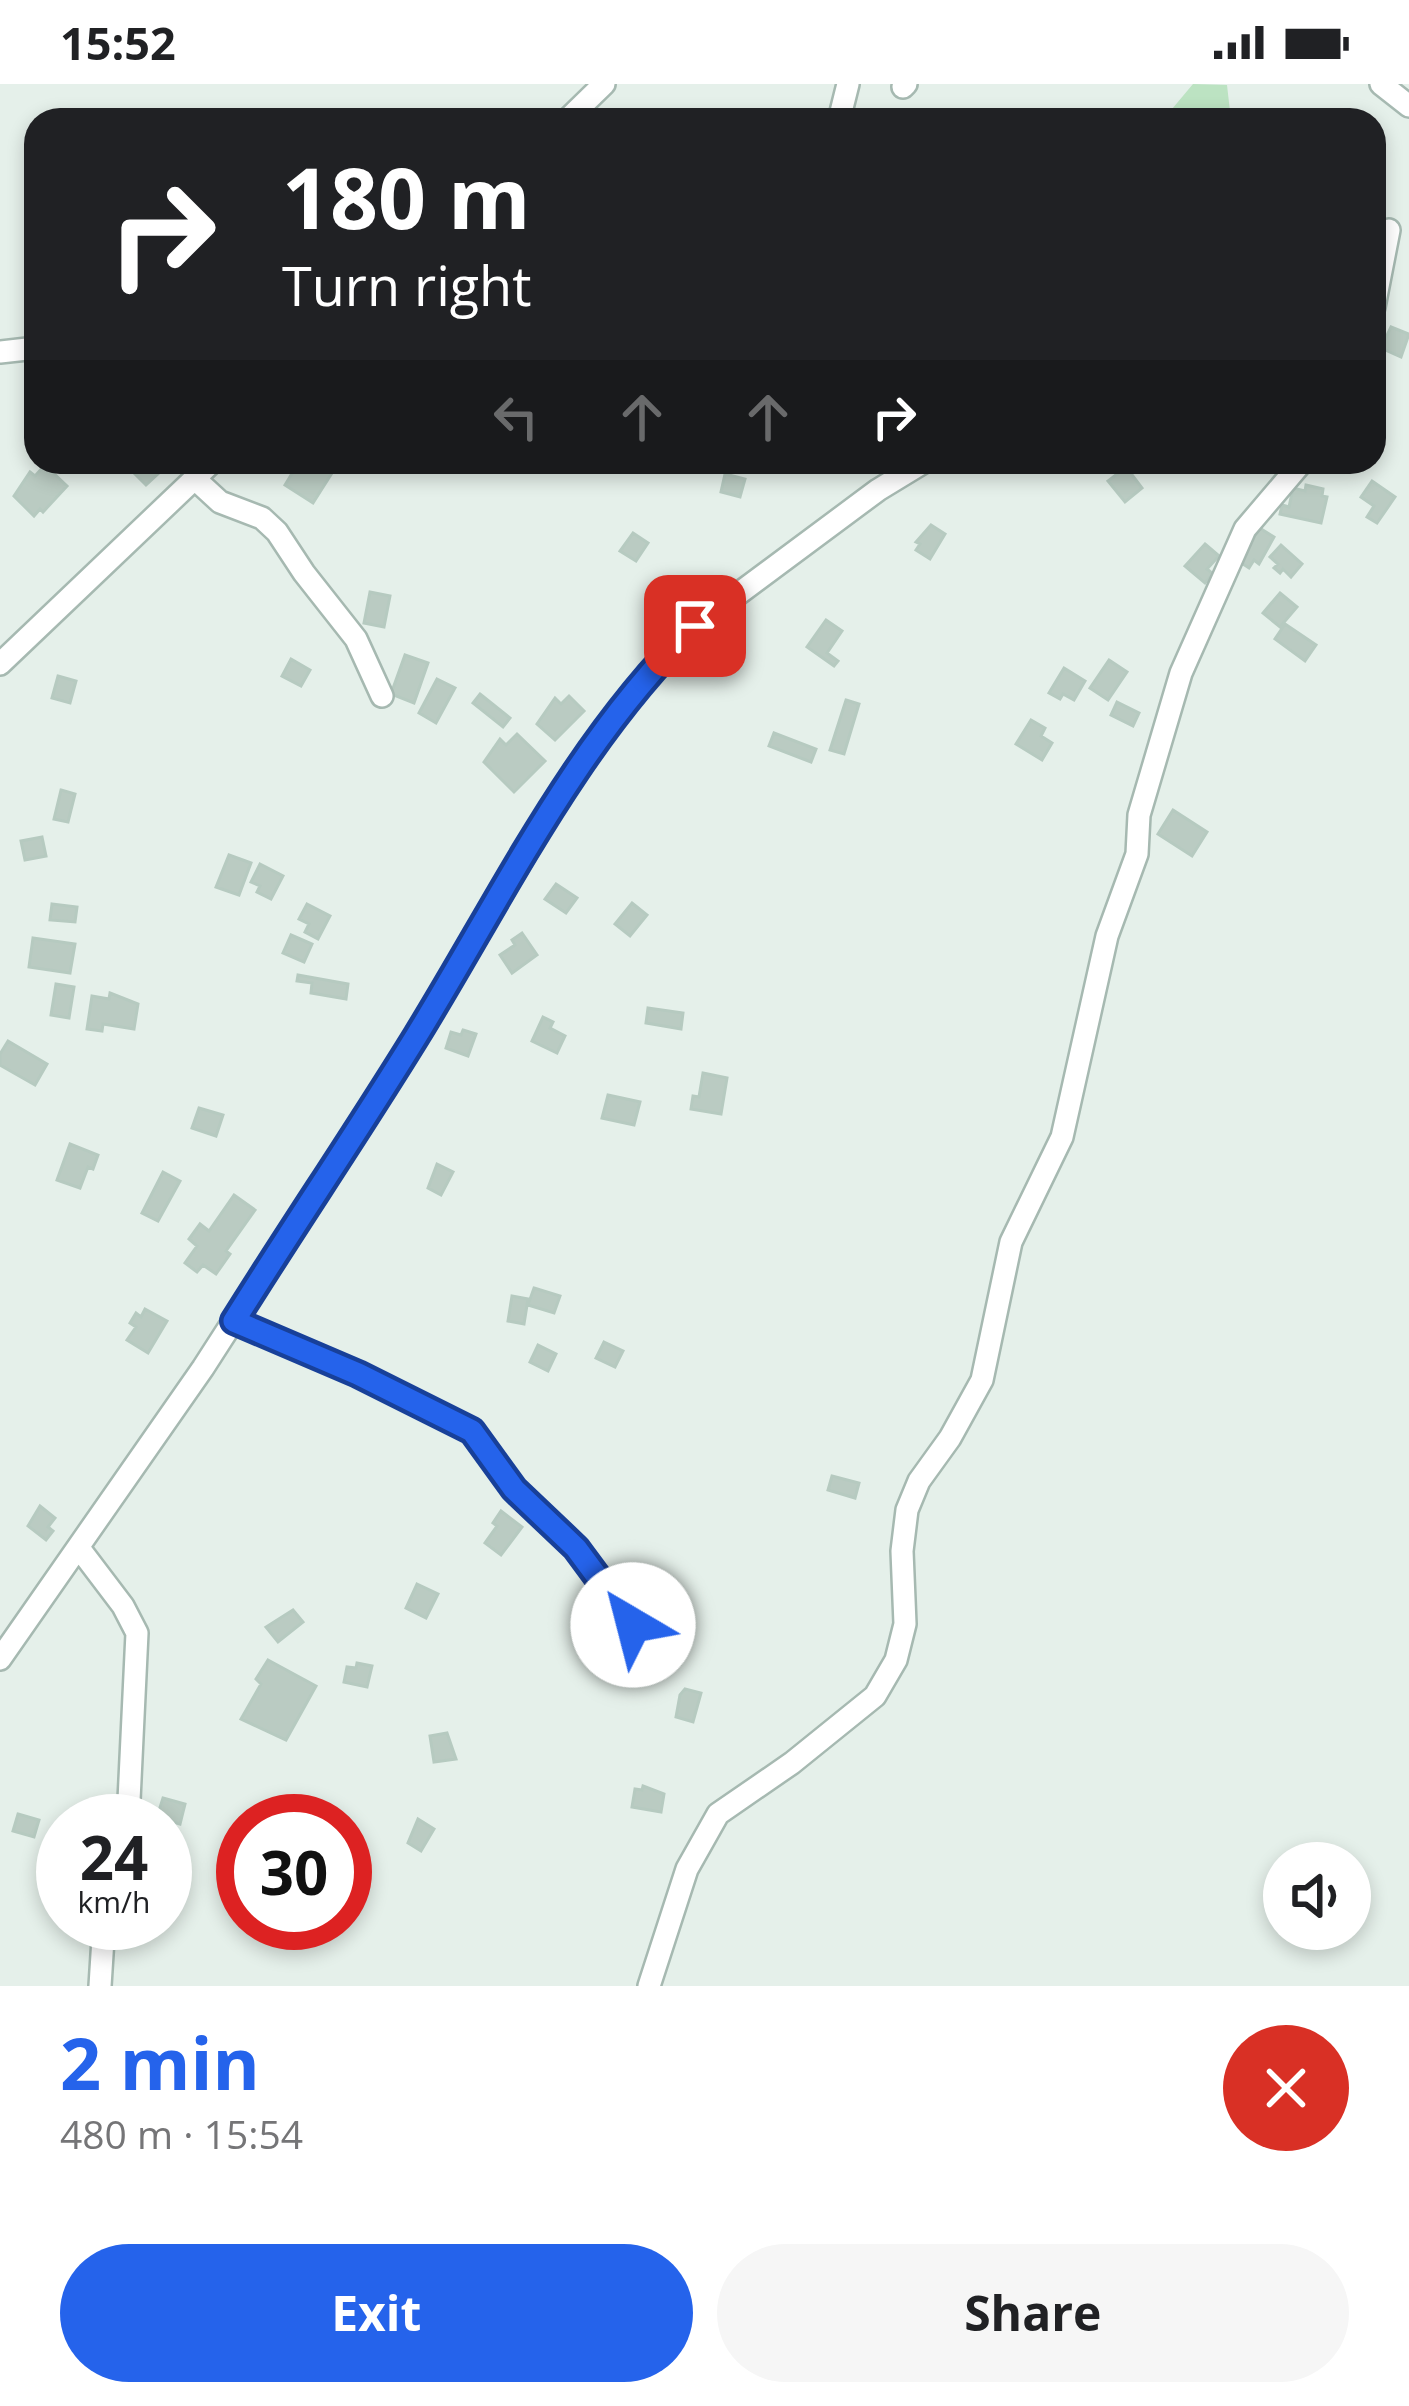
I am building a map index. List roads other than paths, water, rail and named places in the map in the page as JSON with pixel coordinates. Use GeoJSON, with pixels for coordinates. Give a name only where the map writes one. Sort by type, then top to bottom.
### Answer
{"type":"FeatureCollection","features":[{"type":"Feature","properties":{"kind":"street"},"geometry":{"type":"LineString","coordinates":[[579,108],[604,84]]}},
{"type":"Feature","properties":{"kind":"street"},"geometry":{"type":"LineString","coordinates":[[1381,84],[1409,106]]}},
{"type":"Feature","properties":{"kind":"street"},"geometry":{"type":"LineString","coordinates":[[0,664],[199,474]]}},
{"type":"Feature","properties":{"kind":"street"},"geometry":{"type":"LineString","coordinates":[[0,1660],[234,1321],[418,1034],[514,869],[631,694],[695,626],[906,474]]}},
{"type":"Feature","properties":{"kind":"street"},"geometry":{"type":"LineString","coordinates":[[649,1986],[687,1869],[718,1814],[875,1696],[896,1660],[904,1624],[902,1551],[907,1510],[919,1481],[982,1380],[1011,1242],[1062,1137],[1107,936],[1137,854],[1139,815],[1186,657],[1245,530],[1292,474]]}},
{"type":"Feature","properties":{"kind":"street"},"geometry":{"type":"LineString","coordinates":[[195,478],[220,502],[262,518],[277,532],[356,639],[382,697]]}},
{"type":"Feature","properties":{"kind":"street"},"geometry":{"type":"LineString","coordinates":[[234,1321],[358,1374],[472,1431],[514,1489],[576,1548],[633,1625]]}},
{"type":"Feature","properties":{"kind":"street"},"geometry":{"type":"LineString","coordinates":[[79,1549],[123,1606],[137,1633],[129,1794]]}},
{"type":"Feature","properties":{"kind":"street"},"geometry":{"type":"LineString","coordinates":[[100,1986],[102,1950]]}}]}
